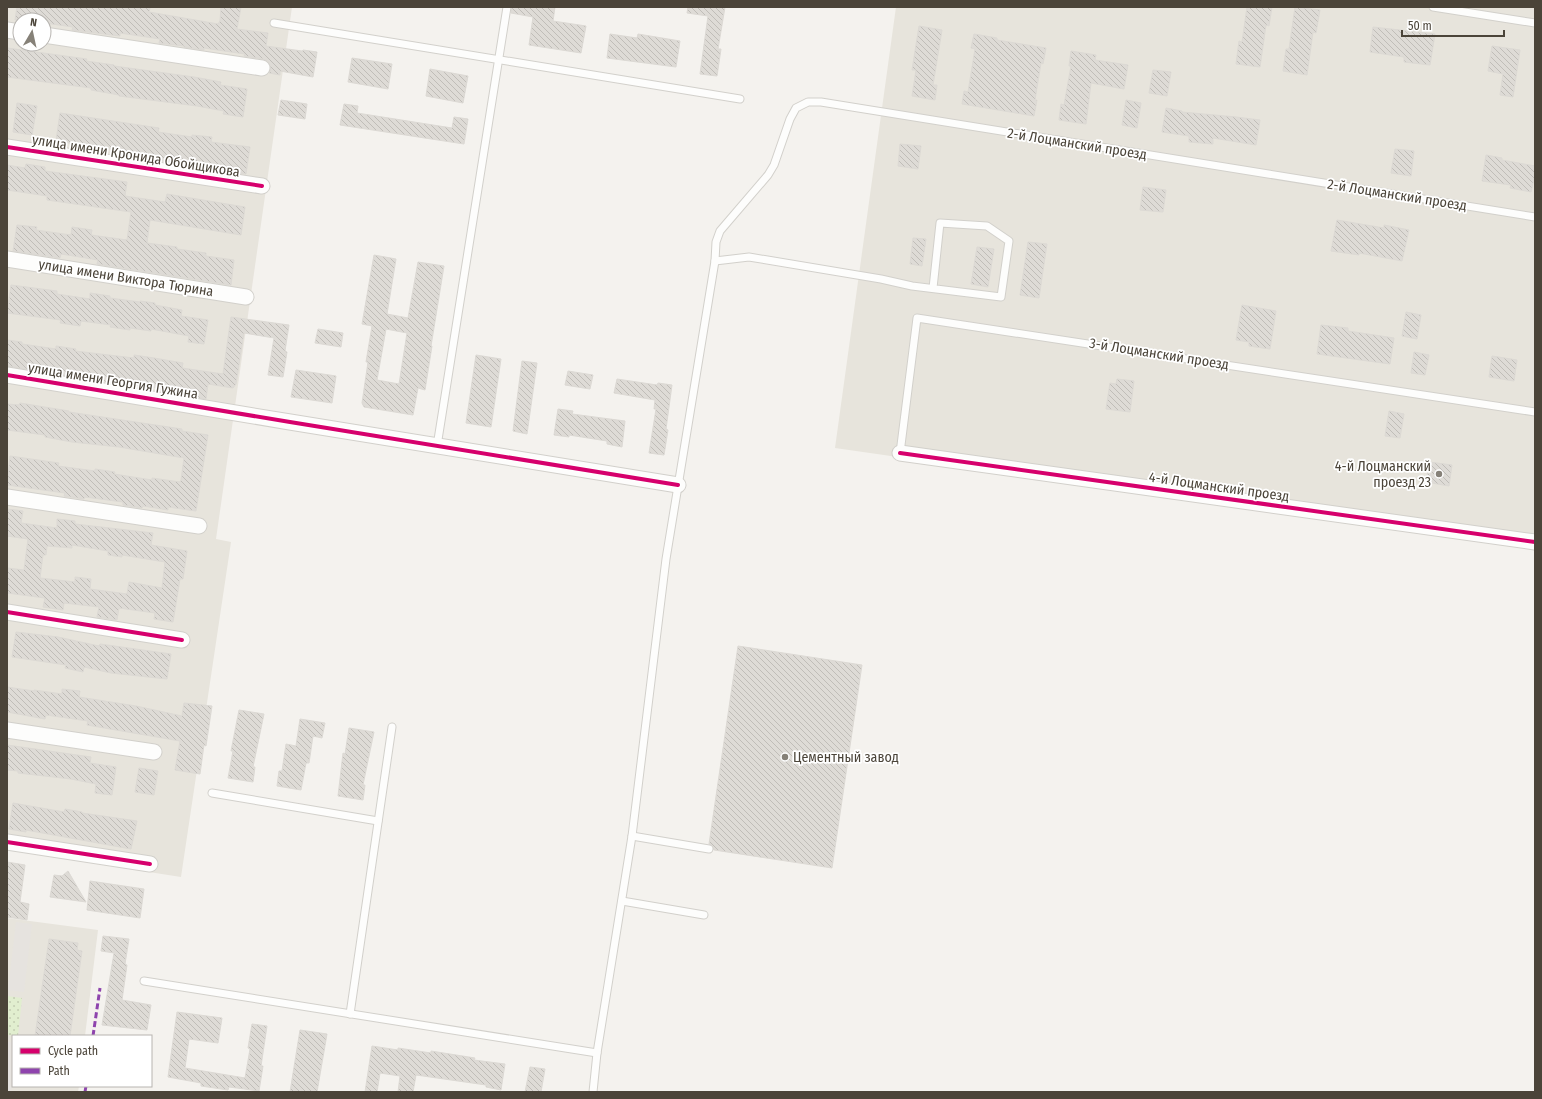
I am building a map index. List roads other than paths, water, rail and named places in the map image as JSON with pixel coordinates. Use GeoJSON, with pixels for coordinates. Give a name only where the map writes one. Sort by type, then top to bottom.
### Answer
{"type":"FeatureCollection","features":[{"type":"Feature","properties":{"kind":"street"},"geometry":{"type":"LineString","coordinates":[[52,36],[262,68]]}},
{"type":"Feature","properties":{"kind":"street","name":"улица имени Кронида Обойщикова"},"geometry":{"type":"LineString","coordinates":[[7,147],[262,186]]}},
{"type":"Feature","properties":{"kind":"street","name":"улица имени Виктора Тюрина"},"geometry":{"type":"LineString","coordinates":[[7,259],[246,297]]}},
{"type":"Feature","properties":{"kind":"street","name":"улица имени Георгия Гужина"},"geometry":{"type":"LineString","coordinates":[[7,375],[678,485]]}},
{"type":"Feature","properties":{"kind":"street","name":"4-й Лоцманский проезд"},"geometry":{"type":"LineString","coordinates":[[900,453],[1535,542]]}},
{"type":"Feature","properties":{"kind":"street"},"geometry":{"type":"LineString","coordinates":[[7,497],[199,526]]}},
{"type":"Feature","properties":{"kind":"street"},"geometry":{"type":"LineString","coordinates":[[7,612],[182,640]]}},
{"type":"Feature","properties":{"kind":"street"},"geometry":{"type":"LineString","coordinates":[[7,730],[154,752]]}},
{"type":"Feature","properties":{"kind":"street"},"geometry":{"type":"LineString","coordinates":[[7,842],[150,864]]}},
{"type":"Feature","properties":{"kind":"lane"},"geometry":{"type":"LineString","coordinates":[[438,446],[507,7]]}},
{"type":"Feature","properties":{"kind":"lane"},"geometry":{"type":"LineString","coordinates":[[1433,7],[1535,23]]}},
{"type":"Feature","properties":{"kind":"lane"},"geometry":{"type":"LineString","coordinates":[[274,23],[740,99]]}},
{"type":"Feature","properties":{"kind":"lane","name":"2-й Лоцманский проезд"},"geometry":{"type":"LineString","coordinates":[[593,1092],[597,1053],[632,836],[666,559],[715,261],[717,236],[768,175],[774,165],[790,119],[796,108],[808,102],[821,102],[1535,217]]}},
{"type":"Feature","properties":{"kind":"lane"},"geometry":{"type":"LineString","coordinates":[[715,261],[749,257],[881,279],[912,286],[1001,297],[1009,240],[987,226],[940,223],[933,288]]}},
{"type":"Feature","properties":{"kind":"lane","name":"3-й Лоцманский проезд"},"geometry":{"type":"LineString","coordinates":[[900,453],[917,318],[1535,412]]}},
{"type":"Feature","properties":{"kind":"lane"},"geometry":{"type":"LineString","coordinates":[[350,1014],[392,727]]}},
{"type":"Feature","properties":{"kind":"lane"},"geometry":{"type":"LineString","coordinates":[[212,793],[378,821]]}},
{"type":"Feature","properties":{"kind":"lane"},"geometry":{"type":"LineString","coordinates":[[632,836],[709,849]]}},
{"type":"Feature","properties":{"kind":"lane"},"geometry":{"type":"LineString","coordinates":[[622,901],[704,916]]}},
{"type":"Feature","properties":{"kind":"lane"},"geometry":{"type":"LineString","coordinates":[[144,981],[597,1053]]}},
{"type":"Feature","properties":{"kind":"place","name":"4-й Лоцманский проезд 23"},"geometry":{"type":"Point","coordinates":[1439,474]}},
{"type":"Feature","properties":{"kind":"place","name":"Цементный завод"},"geometry":{"type":"Point","coordinates":[785,757]}}]}
